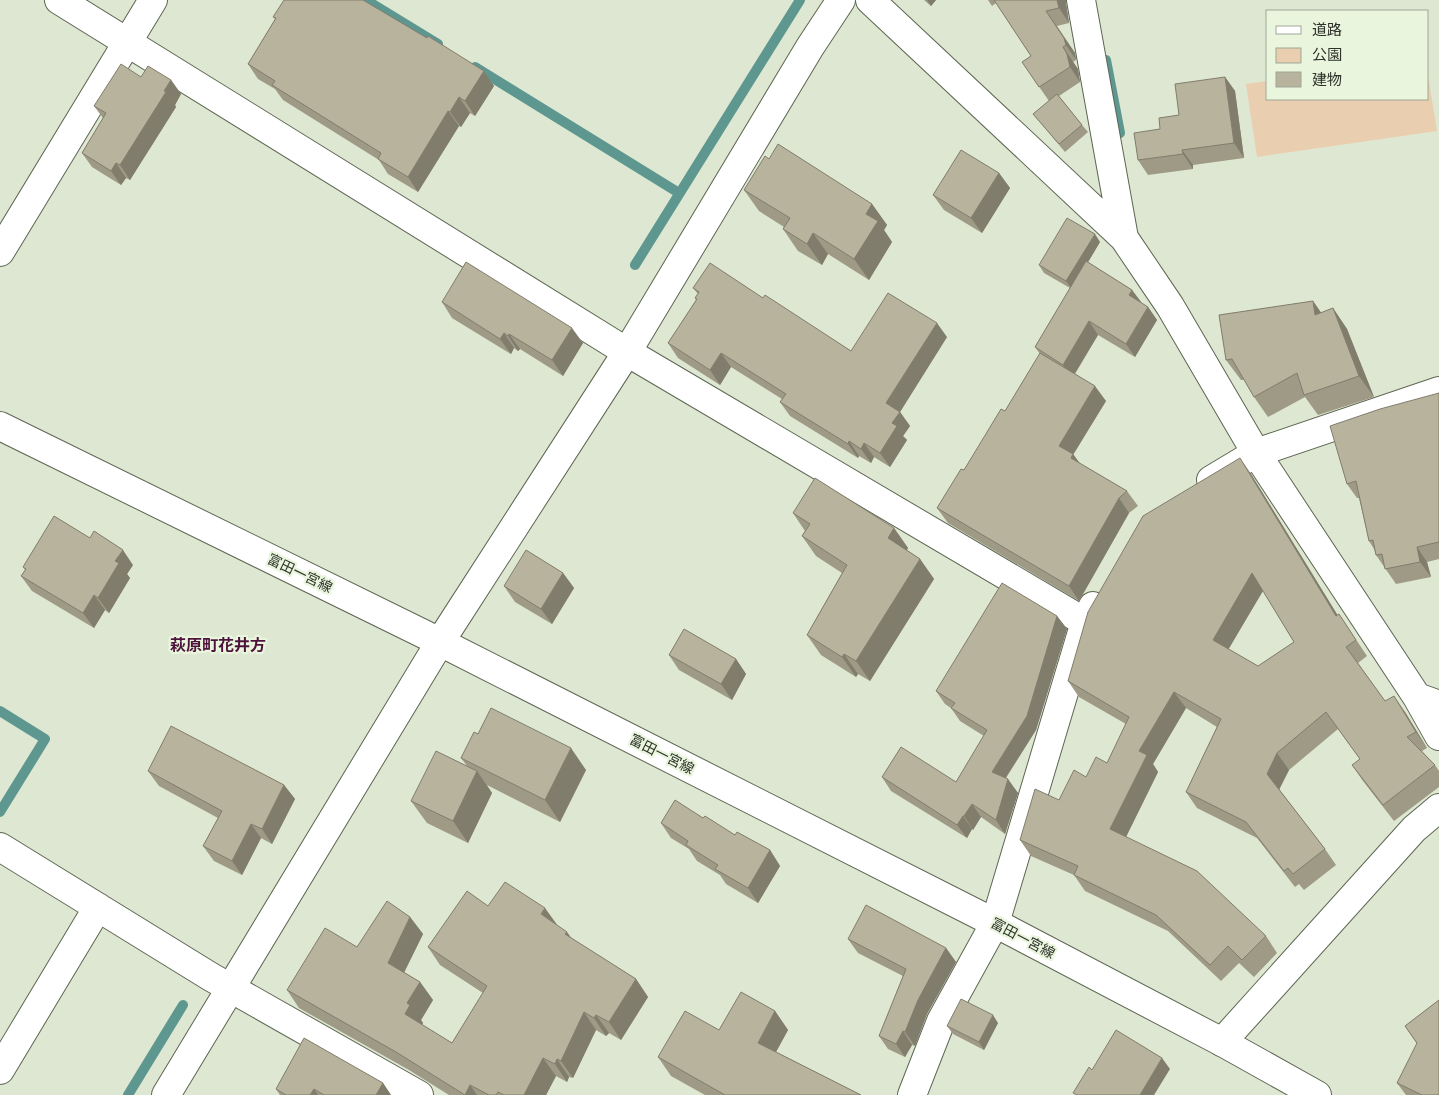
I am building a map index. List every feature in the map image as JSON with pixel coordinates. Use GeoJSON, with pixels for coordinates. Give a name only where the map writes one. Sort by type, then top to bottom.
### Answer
{"type":"FeatureCollection","features":[{"type":"Feature","properties":{"kind":"street"},"geometry":{"type":"LineString","coordinates":[[59,0],[627,352],[1085,622]]}},
{"type":"Feature","properties":{"kind":"street"},"geometry":{"type":"LineString","coordinates":[[0,252],[153,0]]}},
{"type":"Feature","properties":{"kind":"street"},"geometry":{"type":"LineString","coordinates":[[166,1095],[440,642],[627,352],[840,0]]}},
{"type":"Feature","properties":{"kind":"street"},"geometry":{"type":"LineString","coordinates":[[870,0],[1124,238],[1170,306],[1256,453],[1428,701],[1439,736]]}},
{"type":"Feature","properties":{"kind":"street"},"geometry":{"type":"LineString","coordinates":[[1081,0],[1124,238]]}},
{"type":"Feature","properties":{"kind":"street"},"geometry":{"type":"LineString","coordinates":[[1192,491],[1256,453],[1439,391]]}},
{"type":"Feature","properties":{"kind":"street","name":"富田一宮線"},"geometry":{"type":"LineString","coordinates":[[0,426],[440,642],[995,923],[1222,1042],[1317,1095]]}},
{"type":"Feature","properties":{"kind":"street"},"geometry":{"type":"LineString","coordinates":[[912,1095],[941,1021],[995,923],[1085,622],[1105,585]]}},
{"type":"Feature","properties":{"kind":"street"},"geometry":{"type":"LineString","coordinates":[[1222,1042],[1414,829],[1439,808]]}},
{"type":"Feature","properties":{"kind":"street"},"geometry":{"type":"LineString","coordinates":[[0,847],[231,989],[419,1095]]}},
{"type":"Feature","properties":{"kind":"street"},"geometry":{"type":"LineString","coordinates":[[0,1070],[98,908]]}},
{"type":"Feature","properties":{"kind":"green space"},"geometry":{"type":"Polygon","coordinates":[[[1266,81],[1266,100],[1429,100],[1429,81],[1437,131],[1257,157],[1246,84],[1266,81]]]}},
{"type":"Feature","properties":{"kind":"building"},"geometry":{"type":"Polygon","coordinates":[[[284,0],[363,0],[427,38],[428,36],[484,71],[465,101],[459,97],[450,112],[448,111],[408,177],[378,159],[381,153],[272,85],[275,81],[248,64],[276,18],[273,17],[284,0]]]}},
{"type":"Feature","properties":{"kind":"building"},"geometry":{"type":"Polygon","coordinates":[[[994,0],[1057,0],[1059,8],[1046,11],[1064,38],[1066,45],[1063,47],[1070,67],[1039,87],[1022,62],[1031,56],[994,0]]]}},
{"type":"Feature","properties":{"kind":"building"},"geometry":{"type":"Polygon","coordinates":[[[121,64],[141,77],[148,66],[171,80],[164,91],[166,92],[120,165],[116,163],[111,171],[82,153],[106,113],[94,106],[121,64]]]}},
{"type":"Feature","properties":{"kind":"building"},"geometry":{"type":"Polygon","coordinates":[[[1225,77],[1234,143],[1182,150],[1183,154],[1138,160],[1134,133],[1160,129],[1159,118],[1179,115],[1175,84],[1225,77]]]}},
{"type":"Feature","properties":{"kind":"building"},"geometry":{"type":"Polygon","coordinates":[[[1057,94],[1082,125],[1059,144],[1033,114],[1057,94]]]}},
{"type":"Feature","properties":{"kind":"building"},"geometry":{"type":"Polygon","coordinates":[[[778,144],[872,204],[866,214],[878,221],[854,259],[813,233],[807,244],[783,229],[790,218],[744,190],[765,156],[769,159],[778,144]]]}},
{"type":"Feature","properties":{"kind":"building"},"geometry":{"type":"Polygon","coordinates":[[[961,150],[999,173],[971,218],[933,195],[961,150]]]}},
{"type":"Feature","properties":{"kind":"building"},"geometry":{"type":"Polygon","coordinates":[[[1067,218],[1095,234],[1066,281],[1039,265],[1067,218]]]}},
{"type":"Feature","properties":{"kind":"building"},"geometry":{"type":"Polygon","coordinates":[[[1086,261],[1132,290],[1129,295],[1148,307],[1126,344],[1089,321],[1063,365],[1035,347],[1086,261]]]}},
{"type":"Feature","properties":{"kind":"building"},"geometry":{"type":"Polygon","coordinates":[[[466,262],[572,328],[552,360],[509,334],[508,336],[504,333],[500,339],[442,302],[466,262]]]}},
{"type":"Feature","properties":{"kind":"building"},"geometry":{"type":"Polygon","coordinates":[[[710,263],[763,298],[765,295],[851,351],[888,293],[937,323],[886,403],[900,412],[892,423],[897,426],[880,453],[864,443],[861,449],[849,441],[848,444],[780,402],[786,394],[721,353],[710,370],[668,343],[697,299],[695,298],[699,292],[693,288],[710,263]]]}},
{"type":"Feature","properties":{"kind":"building"},"geometry":{"type":"Polygon","coordinates":[[[1313,301],[1315,315],[1333,308],[1359,376],[1304,395],[1297,373],[1254,397],[1232,359],[1226,360],[1219,315],[1313,301]]]}},
{"type":"Feature","properties":{"kind":"building"},"geometry":{"type":"Polygon","coordinates":[[[1040,353],[1095,386],[1059,446],[1073,454],[1071,458],[1127,491],[1119,498],[1069,586],[937,508],[961,469],[964,470],[1001,409],[1005,411],[1040,353]]]}},
{"type":"Feature","properties":{"kind":"building"},"geometry":{"type":"Polygon","coordinates":[[[1439,393],[1439,542],[1417,547],[1420,562],[1385,569],[1382,554],[1376,555],[1373,540],[1369,541],[1356,481],[1347,484],[1330,426],[1380,409],[1439,393]]]}},
{"type":"Feature","properties":{"kind":"building"},"geometry":{"type":"Polygon","coordinates":[[[1240,458],[1336,616],[1339,614],[1356,640],[1346,647],[1385,701],[1394,696],[1416,732],[1407,737],[1435,765],[1383,805],[1352,765],[1360,759],[1326,712],[1277,753],[1267,774],[1325,849],[1293,874],[1288,868],[1284,871],[1246,822],[1186,792],[1221,719],[1174,692],[1139,751],[1147,755],[1110,829],[1197,871],[1266,936],[1242,960],[1228,946],[1210,965],[1156,915],[1074,875],[1078,866],[1020,840],[1035,789],[1059,800],[1074,770],[1086,777],[1096,757],[1107,763],[1129,717],[1068,681],[1088,612],[1143,516],[1240,458]],[[1252,573],[1213,640],[1258,666],[1294,642],[1252,573]]]}},
{"type":"Feature","properties":{"kind":"building"},"geometry":{"type":"Polygon","coordinates":[[[815,478],[894,528],[888,538],[920,559],[856,661],[844,654],[842,657],[807,635],[847,565],[802,536],[810,524],[793,513],[815,478]]]}},
{"type":"Feature","properties":{"kind":"building"},"geometry":{"type":"Polygon","coordinates":[[[54,516],[90,538],[94,531],[123,550],[115,561],[119,563],[98,598],[94,595],[83,613],[21,576],[26,569],[23,567],[54,516]]]}},
{"type":"Feature","properties":{"kind":"building"},"geometry":{"type":"Polygon","coordinates":[[[526,550],[563,573],[541,609],[504,586],[526,550]]]}},
{"type":"Feature","properties":{"kind":"building"},"geometry":{"type":"Polygon","coordinates":[[[1002,583],[1057,616],[1027,716],[992,772],[1008,779],[996,820],[972,804],[957,825],[882,777],[901,747],[956,782],[987,730],[951,708],[955,703],[936,691],[1002,583]]]}},
{"type":"Feature","properties":{"kind":"building"},"geometry":{"type":"Polygon","coordinates":[[[684,629],[736,659],[721,684],[669,655],[684,629]]]}},
{"type":"Feature","properties":{"kind":"building"},"geometry":{"type":"Polygon","coordinates":[[[491,708],[571,748],[545,800],[461,758],[474,732],[478,734],[491,708]]]}},
{"type":"Feature","properties":{"kind":"building"},"geometry":{"type":"Polygon","coordinates":[[[171,726],[284,785],[262,829],[251,824],[232,861],[203,846],[222,811],[148,771],[171,726]]]}},
{"type":"Feature","properties":{"kind":"building"},"geometry":{"type":"Polygon","coordinates":[[[436,751],[477,771],[453,821],[411,801],[436,751]]]}},
{"type":"Feature","properties":{"kind":"building"},"geometry":{"type":"Polygon","coordinates":[[[675,800],[735,835],[737,832],[770,850],[748,888],[715,869],[718,865],[686,845],[688,841],[661,823],[675,800]]]}},
{"type":"Feature","properties":{"kind":"building"},"geometry":{"type":"Polygon","coordinates":[[[505,882],[545,908],[541,914],[567,932],[565,934],[636,979],[609,1022],[596,1015],[594,1018],[584,1012],[561,1061],[557,1059],[555,1064],[543,1058],[524,1095],[504,1095],[498,1092],[496,1095],[489,1095],[470,1085],[465,1095],[396,1052],[287,990],[325,928],[357,947],[387,901],[410,917],[388,963],[420,982],[407,1003],[410,1005],[405,1014],[452,1043],[487,986],[428,947],[467,891],[488,906],[505,882]]]}},
{"type":"Feature","properties":{"kind":"building"},"geometry":{"type":"Polygon","coordinates":[[[866,905],[946,948],[918,1000],[905,1032],[903,1031],[896,1044],[879,1036],[906,969],[848,939],[866,905]]]}},
{"type":"Feature","properties":{"kind":"building"},"geometry":{"type":"Polygon","coordinates":[[[741,992],[775,1011],[758,1043],[861,1095],[725,1095],[658,1057],[685,1011],[719,1030],[741,992]]]}},
{"type":"Feature","properties":{"kind":"building"},"geometry":{"type":"Polygon","coordinates":[[[961,999],[993,1015],[979,1042],[947,1026],[961,999]]]}},
{"type":"Feature","properties":{"kind":"building"},"geometry":{"type":"Polygon","coordinates":[[[1439,1000],[1439,1095],[1422,1095],[1397,1083],[1417,1043],[1405,1026],[1439,1000]]]}},
{"type":"Feature","properties":{"kind":"building"},"geometry":{"type":"Polygon","coordinates":[[[1116,1030],[1162,1058],[1140,1095],[1077,1095],[1073,1093],[1089,1067],[1092,1070],[1116,1030]]]}},
{"type":"Feature","properties":{"kind":"building"},"geometry":{"type":"Polygon","coordinates":[[[304,1038],[383,1083],[376,1095],[324,1095],[314,1089],[310,1095],[286,1095],[276,1089],[304,1038]]]}},
{"type":"Feature","properties":{"kind":"waterway"},"geometry":{"type":"LineString","coordinates":[[366,0],[438,44]]}},
{"type":"Feature","properties":{"kind":"waterway"},"geometry":{"type":"LineString","coordinates":[[635,265],[800,0]]}},
{"type":"Feature","properties":{"kind":"waterway"},"geometry":{"type":"LineString","coordinates":[[1106,60],[1120,133]]}},
{"type":"Feature","properties":{"kind":"waterway"},"geometry":{"type":"LineString","coordinates":[[475,67],[679,193]]}},
{"type":"Feature","properties":{"kind":"waterway"},"geometry":{"type":"LineString","coordinates":[[0,711],[45,739],[0,812]]}},
{"type":"Feature","properties":{"kind":"waterway"},"geometry":{"type":"LineString","coordinates":[[128,1095],[183,1005]]}},
{"type":"Feature","properties":{"kind":"district","name":"萩原町花井方"},"geometry":{"type":"Point","coordinates":[218,645]}}]}
